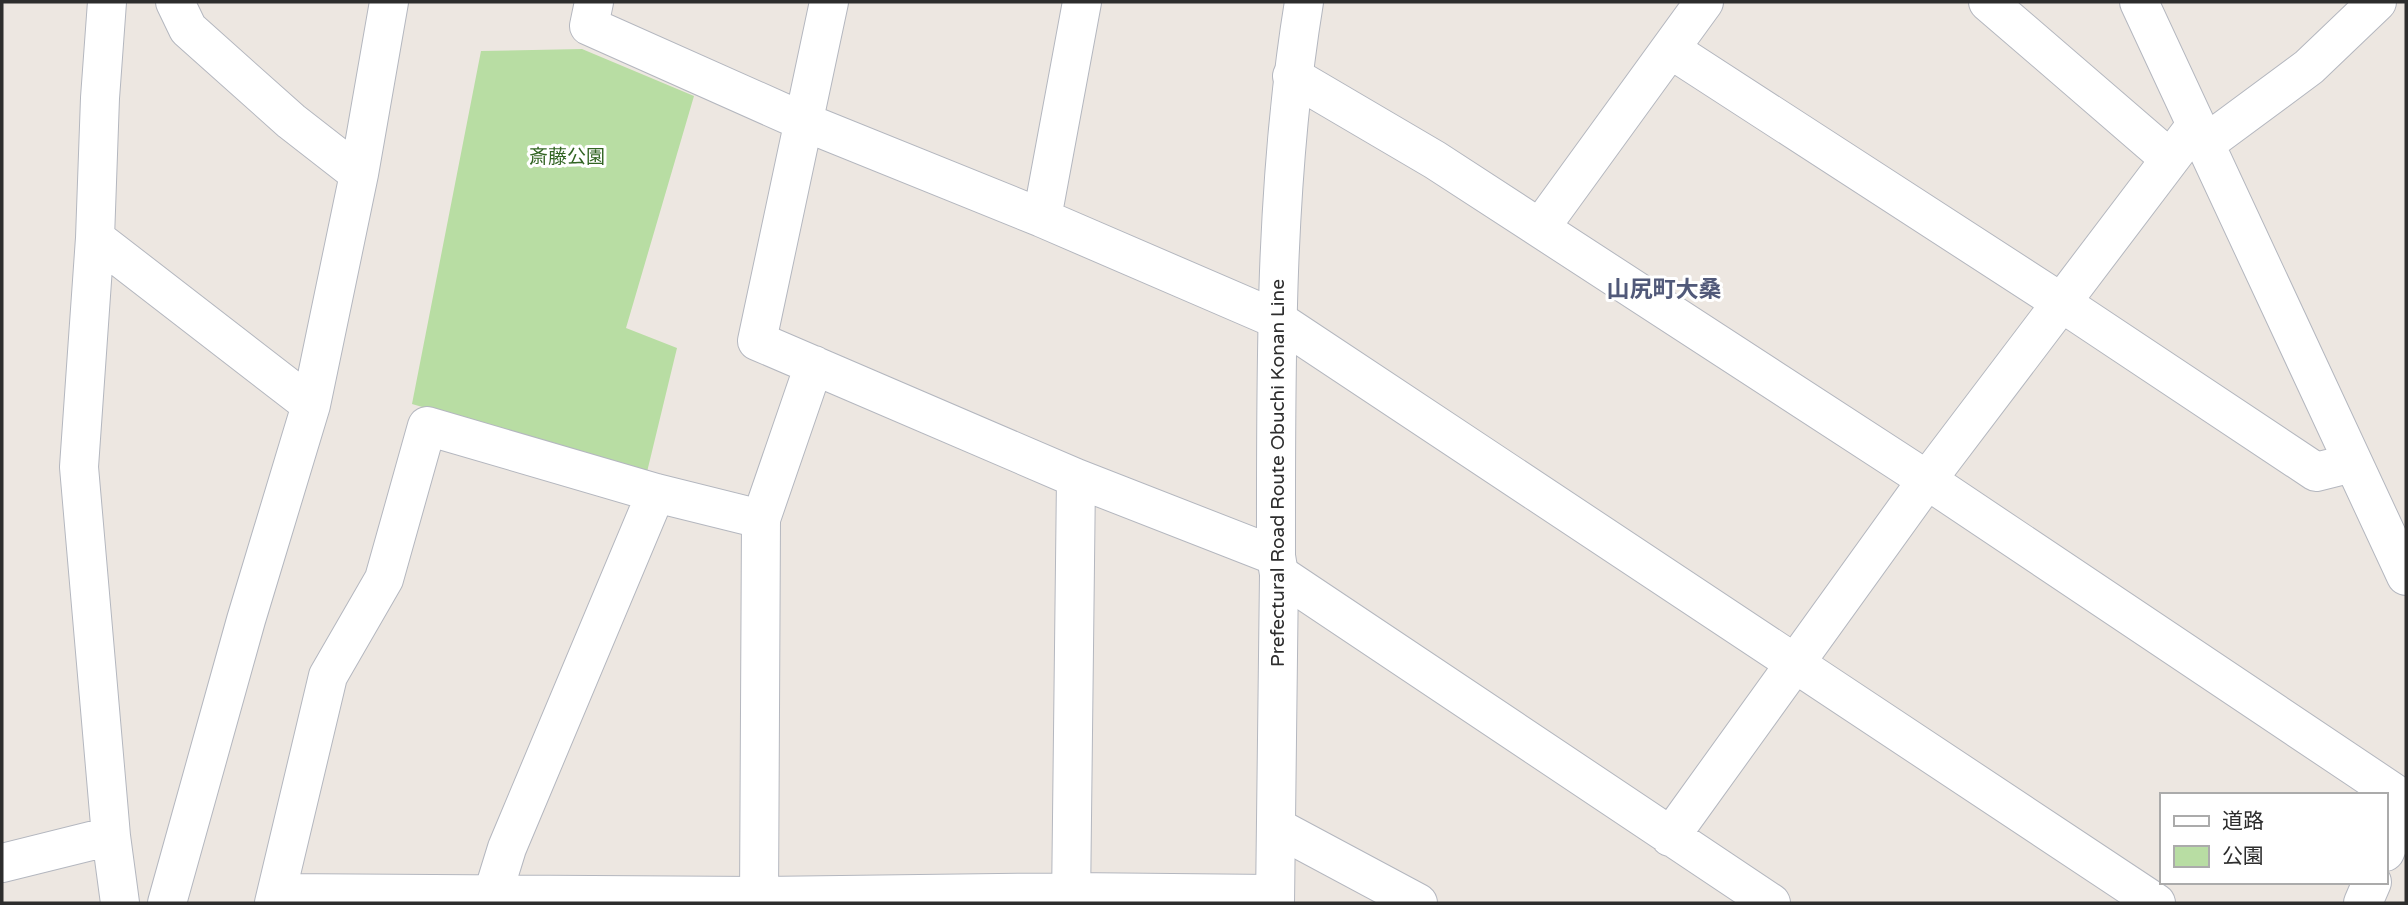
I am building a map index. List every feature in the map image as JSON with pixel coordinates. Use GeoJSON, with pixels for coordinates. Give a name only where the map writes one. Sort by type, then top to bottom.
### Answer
{"type":"FeatureCollection","features":[{"type":"Feature","properties":{"kind":"street"},"geometry":{"type":"LineString","coordinates":[[107,2],[100,98],[95,238],[79,467],[111,836],[120,903]]}},
{"type":"Feature","properties":{"kind":"street"},"geometry":{"type":"LineString","coordinates":[[175,2],[188,29],[290,121],[359,174]]}},
{"type":"Feature","properties":{"kind":"street"},"geometry":{"type":"LineString","coordinates":[[167,903],[246,620],[311,405],[359,174],[389,2]]}},
{"type":"Feature","properties":{"kind":"street"},"geometry":{"type":"LineString","coordinates":[[594,2],[589,26],[802,121],[1042,218],[1276,319],[2156,903]]}},
{"type":"Feature","properties":{"kind":"street"},"geometry":{"type":"LineString","coordinates":[[829,2],[757,341],[1277,565],[1670,837],[1771,903]]}},
{"type":"Feature","properties":{"kind":"street"},"geometry":{"type":"LineString","coordinates":[[1042,218],[1082,2]]}},
{"type":"Feature","properties":{"kind":"street","name":"Prefectural Road Route Obuchi Konan Line"},"geometry":{"type":"LineString","coordinates":[[1275,899],[1276,319],[1292,76],[1304,2]]}},
{"type":"Feature","properties":{"kind":"street"},"geometry":{"type":"LineString","coordinates":[[1540,228],[1704,2]]}},
{"type":"Feature","properties":{"kind":"street"},"geometry":{"type":"LineString","coordinates":[[1987,2],[2170,159]]}},
{"type":"Feature","properties":{"kind":"street"},"geometry":{"type":"LineString","coordinates":[[2139,2],[2406,576]]}},
{"type":"Feature","properties":{"kind":"street"},"geometry":{"type":"LineString","coordinates":[[1670,837],[1927,480],[2170,159],[2201,135],[2309,67],[2376,2]]}},
{"type":"Feature","properties":{"kind":"street"},"geometry":{"type":"LineString","coordinates":[[1670,49],[2062,303],[2316,472],[2352,463]]}},
{"type":"Feature","properties":{"kind":"street"},"geometry":{"type":"LineString","coordinates":[[1292,76],[1435,160],[1927,480],[2406,802],[2387,847]]}},
{"type":"Feature","properties":{"kind":"street"},"geometry":{"type":"LineString","coordinates":[[95,238],[311,405]]}},
{"type":"Feature","properties":{"kind":"street"},"geometry":{"type":"LineString","coordinates":[[759,899],[761,519],[814,365]]}},
{"type":"Feature","properties":{"kind":"street"},"geometry":{"type":"LineString","coordinates":[[761,519],[656,493],[427,426],[384,579],[328,676],[276,898],[1275,899]]}},
{"type":"Feature","properties":{"kind":"street"},"geometry":{"type":"LineString","coordinates":[[1071,897],[1076,478]]}},
{"type":"Feature","properties":{"kind":"street"},"geometry":{"type":"LineString","coordinates":[[491,898],[507,848],[656,493]]}},
{"type":"Feature","properties":{"kind":"street"},"geometry":{"type":"LineString","coordinates":[[1276,827],[1418,903]]}},
{"type":"Feature","properties":{"kind":"street"},"geometry":{"type":"LineString","coordinates":[[2,863],[111,836]]}},
{"type":"Feature","properties":{"kind":"street"},"geometry":{"type":"LineString","coordinates":[[2363,903],[2371,884]]}},
{"type":"Feature","properties":{"kind":"green space","name":"斎藤公園"},"geometry":{"type":"Polygon","coordinates":[[[582,49],[694,96],[626,328],[677,348],[647,472],[412,404],[481,51],[582,49]]]}},
{"type":"Feature","properties":{"kind":"district","name":"山尻町大桑"},"geometry":{"type":"Point","coordinates":[1664,290]}}]}
